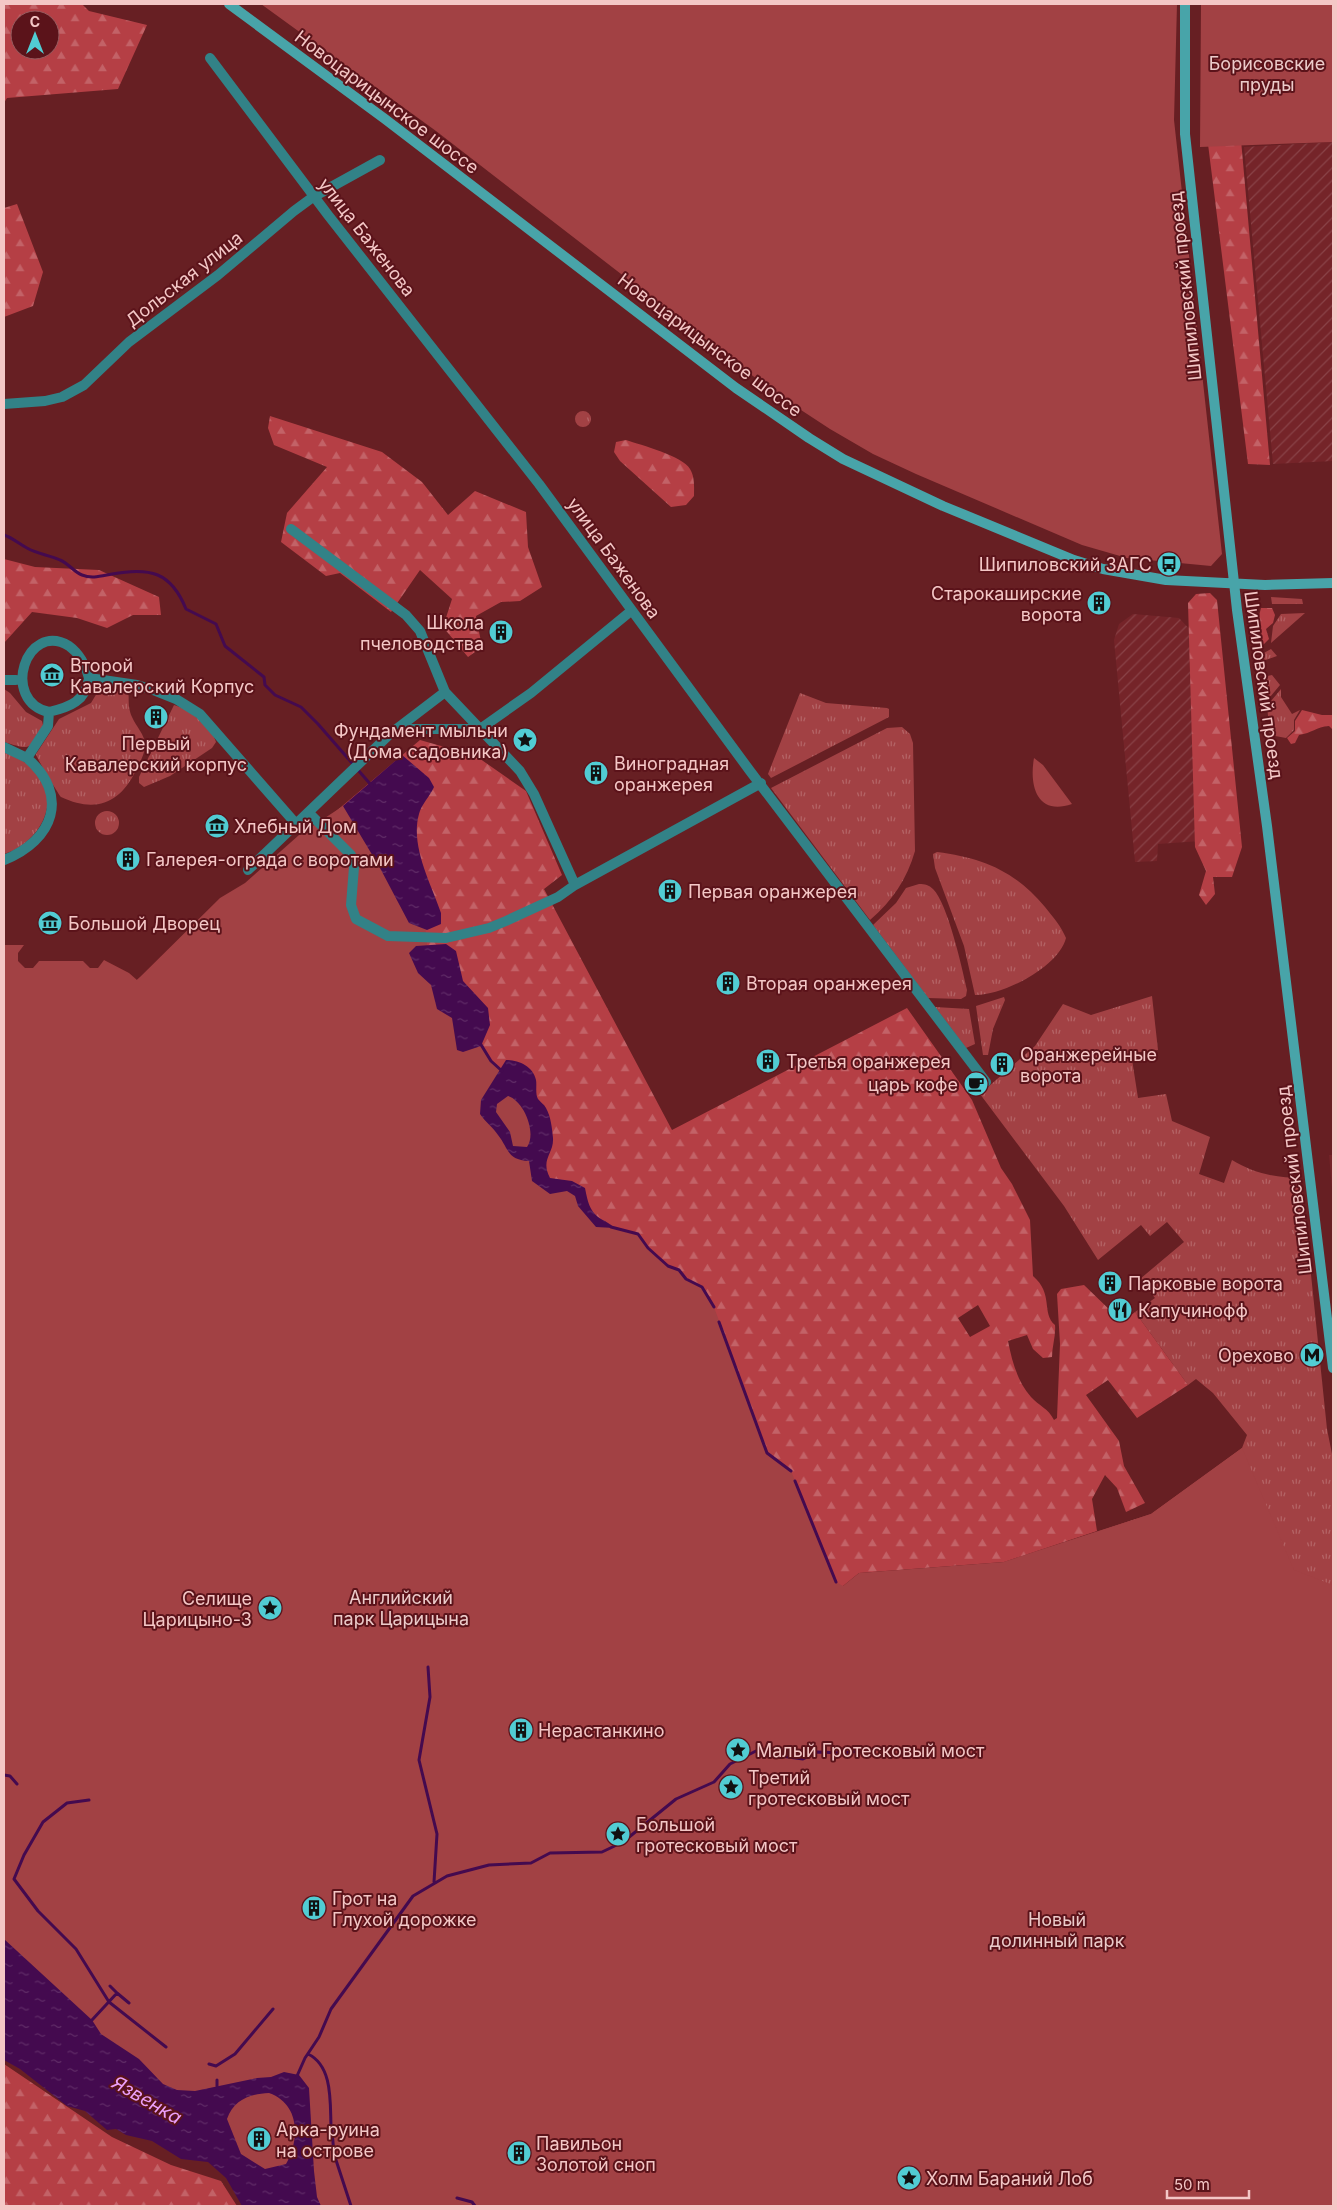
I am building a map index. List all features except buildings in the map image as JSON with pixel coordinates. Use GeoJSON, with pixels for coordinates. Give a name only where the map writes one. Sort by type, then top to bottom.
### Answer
{"type":"FeatureCollection","features":[{"type":"Feature","properties":{"kind":"main road","name":"Новоцарицынское шоссе"},"geometry":{"type":"LineString","coordinates":[[229,4],[385,119],[736,388],[843,459],[943,506],[1074,560],[1140,577],[1266,585],[1333,583]]}},
{"type":"Feature","properties":{"kind":"main road","name":"Шипиловский проезд"},"geometry":{"type":"LineString","coordinates":[[1185,4],[1185,134],[1234,583],[1333,1368]]}},
{"type":"Feature","properties":{"kind":"street","name":"улица Баженова"},"geometry":{"type":"LineString","coordinates":[[210,58],[313,197],[539,484],[631,611],[986,1082]]}},
{"type":"Feature","properties":{"kind":"street","name":"Дольская улица"},"geometry":{"type":"LineString","coordinates":[[4,404],[45,401],[62,397],[84,385],[129,342],[218,275],[313,197],[380,160]]}},
{"type":"Feature","properties":{"kind":"street"},"geometry":{"type":"LineString","coordinates":[[291,529],[406,615],[420,632],[445,692],[520,771],[534,794],[575,885]]}},
{"type":"Feature","properties":{"kind":"street"},"geometry":{"type":"LineString","coordinates":[[391,734],[407,729],[480,729],[531,693],[631,611]]}},
{"type":"Feature","properties":{"kind":"street"},"geometry":{"type":"LineString","coordinates":[[46,641],[60,642],[71,648],[79,655],[89,678],[88,688],[81,699],[68,707],[49,712],[33,707],[25,700],[19,692],[16,680],[18,668],[23,658],[34,646],[46,641]]}},
{"type":"Feature","properties":{"kind":"street"},"geometry":{"type":"LineString","coordinates":[[89,678],[137,685],[156,691],[176,699],[200,714],[297,825]]}},
{"type":"Feature","properties":{"kind":"street"},"geometry":{"type":"LineString","coordinates":[[4,680],[16,680]]}},
{"type":"Feature","properties":{"kind":"street"},"geometry":{"type":"LineString","coordinates":[[248,870],[391,734],[445,692]]}},
{"type":"Feature","properties":{"kind":"street"},"geometry":{"type":"LineString","coordinates":[[26,758],[48,726],[49,712]]}},
{"type":"Feature","properties":{"kind":"street"},"geometry":{"type":"LineString","coordinates":[[4,747],[26,758],[46,780],[53,799],[51,816],[40,836],[4,860]]}},
{"type":"Feature","properties":{"kind":"street"},"geometry":{"type":"LineString","coordinates":[[310,813],[350,856],[354,867],[351,905],[356,919],[388,936],[446,938],[481,930],[558,897],[575,885],[761,783]]}},
{"type":"Feature","properties":{"kind":"shaded area"},"geometry":{"type":"Polygon","coordinates":[[[1333,142],[1333,461],[1273,464],[1244,147],[1333,142]]]}},
{"type":"Feature","properties":{"kind":"shaded area"},"geometry":{"type":"Polygon","coordinates":[[[1133,614],[1179,618],[1198,638],[1228,839],[1158,844],[1157,861],[1135,862],[1114,640],[1119,624],[1133,614]]]}},
{"type":"Feature","properties":{"kind":"shaded area"},"geometry":{"type":"Polygon","coordinates":[[[1329,1155],[1333,1155],[1333,1200],[1329,1155]]]}},
{"type":"Feature","properties":{"kind":"green space"},"geometry":{"type":"Polygon","coordinates":[[[4,4],[82,4],[89,11],[147,25],[118,89],[7,98],[4,103],[4,4]]]}},
{"type":"Feature","properties":{"kind":"green space"},"geometry":{"type":"Polygon","coordinates":[[[261,4],[1177,4],[1174,120],[1222,554],[1211,566],[1127,558],[1082,545],[873,454],[775,393],[436,131],[261,4]]]}},
{"type":"Feature","properties":{"kind":"green space","name":"Борисовские пруды"},"geometry":{"type":"Polygon","coordinates":[[[1201,4],[1333,4],[1333,142],[1200,147],[1201,4]]]}},
{"type":"Feature","properties":{"kind":"green space"},"geometry":{"type":"Polygon","coordinates":[[[1207,136],[1241,140],[1270,465],[1248,464],[1207,136]]]}},
{"type":"Feature","properties":{"kind":"green space"},"geometry":{"type":"Polygon","coordinates":[[[17,204],[43,272],[33,306],[4,317],[4,208],[17,204]]]}},
{"type":"Feature","properties":{"kind":"green space"},"geometry":{"type":"Polygon","coordinates":[[[580,411],[586,411],[591,416],[589,425],[580,427],[575,422],[575,416],[580,411]]]}},
{"type":"Feature","properties":{"kind":"green space"},"geometry":{"type":"Polygon","coordinates":[[[270,416],[382,452],[422,482],[448,515],[475,491],[526,512],[528,547],[542,587],[520,601],[501,602],[476,616],[482,647],[468,657],[443,627],[452,599],[420,570],[391,612],[340,573],[326,576],[281,542],[287,513],[327,467],[274,445],[268,428],[270,416]]]}},
{"type":"Feature","properties":{"kind":"green space"},"geometry":{"type":"Polygon","coordinates":[[[626,440],[671,455],[686,464],[693,475],[694,496],[686,505],[671,507],[620,461],[614,452],[616,442],[626,440]]]}},
{"type":"Feature","properties":{"kind":"green space"},"geometry":{"type":"Polygon","coordinates":[[[4,559],[35,567],[99,570],[159,597],[161,615],[133,615],[107,628],[77,618],[32,612],[4,643],[4,559]]]}},
{"type":"Feature","properties":{"kind":"green space"},"geometry":{"type":"Polygon","coordinates":[[[1210,593],[1217,600],[1242,847],[1232,877],[1213,877],[1215,894],[1206,905],[1199,895],[1206,871],[1195,847],[1188,603],[1196,594],[1210,593]]]}},
{"type":"Feature","properties":{"kind":"green space"},"geometry":{"type":"Polygon","coordinates":[[[1271,597],[1302,599],[1303,604],[1272,604],[1271,597]]]}},
{"type":"Feature","properties":{"kind":"green space"},"geometry":{"type":"Polygon","coordinates":[[[1261,608],[1272,608],[1275,615],[1273,623],[1266,629],[1269,639],[1263,645],[1259,616],[1261,608]]]}},
{"type":"Feature","properties":{"kind":"green space"},"geometry":{"type":"Polygon","coordinates":[[[1305,613],[1271,643],[1273,626],[1281,614],[1305,613]]]}},
{"type":"Feature","properties":{"kind":"green space"},"geometry":{"type":"Polygon","coordinates":[[[1271,649],[1277,656],[1263,661],[1262,654],[1271,649]]]}},
{"type":"Feature","properties":{"kind":"green space"},"geometry":{"type":"Polygon","coordinates":[[[1272,675],[1280,685],[1265,703],[1263,677],[1272,675]]]}},
{"type":"Feature","properties":{"kind":"green space"},"geometry":{"type":"Polygon","coordinates":[[[107,683],[127,691],[132,717],[145,741],[144,752],[130,782],[114,798],[95,804],[73,802],[61,797],[36,754],[59,719],[91,703],[100,688],[107,683]]]}},
{"type":"Feature","properties":{"kind":"green space"},"geometry":{"type":"Polygon","coordinates":[[[4,689],[10,693],[26,712],[42,721],[43,725],[36,740],[29,746],[25,747],[4,742],[4,689]]]}},
{"type":"Feature","properties":{"kind":"green space"},"geometry":{"type":"Polygon","coordinates":[[[1281,689],[1281,697],[1292,714],[1300,710],[1294,720],[1294,730],[1286,738],[1270,735],[1267,706],[1281,689]]]}},
{"type":"Feature","properties":{"kind":"green space"},"geometry":{"type":"Polygon","coordinates":[[[800,693],[826,703],[887,708],[889,709],[889,717],[771,778],[768,774],[800,693]]]}},
{"type":"Feature","properties":{"kind":"green space"},"geometry":{"type":"Polygon","coordinates":[[[174,705],[186,710],[199,719],[210,730],[216,742],[212,748],[170,776],[144,787],[139,783],[139,777],[174,705]]]}},
{"type":"Feature","properties":{"kind":"green space"},"geometry":{"type":"Polygon","coordinates":[[[1302,710],[1322,715],[1333,715],[1333,730],[1329,726],[1299,735],[1295,743],[1291,744],[1287,738],[1295,731],[1295,721],[1302,710]]]}},
{"type":"Feature","properties":{"kind":"green space"},"geometry":{"type":"Polygon","coordinates":[[[902,727],[910,734],[913,743],[915,851],[908,871],[898,889],[870,920],[771,788],[887,728],[902,727]]]}},
{"type":"Feature","properties":{"kind":"green space","name":"Английский парк Царицына"},"geometry":{"type":"Polygon","coordinates":[[[420,740],[476,756],[526,791],[562,875],[544,889],[672,1130],[907,1008],[972,1100],[1001,1168],[1012,1184],[1030,1220],[1033,1276],[1043,1290],[1049,1315],[1055,1325],[1055,1329],[1052,1357],[1043,1358],[1033,1349],[1027,1335],[1008,1341],[1016,1370],[1026,1391],[1054,1420],[1057,1418],[1060,1344],[1057,1294],[1061,1289],[1084,1285],[1114,1314],[1129,1317],[1135,1312],[1188,1385],[1137,1418],[1108,1380],[1086,1395],[1119,1441],[1124,1466],[1145,1503],[1126,1512],[1117,1488],[1105,1475],[1092,1499],[1097,1531],[1004,1562],[859,1573],[843,1586],[4,1876],[4,1214],[111,1002],[420,740]],[[978,1305],[958,1318],[970,1337],[990,1326],[978,1305]]]}},
{"type":"Feature","properties":{"kind":"green space"},"geometry":{"type":"Polygon","coordinates":[[[6,751],[28,764],[38,773],[45,784],[48,795],[45,817],[33,836],[15,850],[4,854],[4,756],[6,751]]]}},
{"type":"Feature","properties":{"kind":"green space"},"geometry":{"type":"Polygon","coordinates":[[[1034,758],[1043,765],[1072,804],[1060,807],[1051,806],[1043,802],[1038,796],[1033,779],[1034,758]]]}},
{"type":"Feature","properties":{"kind":"green space","name":"Английский парк Царицына"},"geometry":{"type":"Polygon","coordinates":[[[370,783],[424,913],[428,957],[478,1032],[481,1046],[492,1061],[527,1093],[541,1181],[569,1187],[583,1201],[599,1223],[638,1234],[648,1248],[668,1266],[679,1270],[686,1279],[702,1287],[714,1307],[767,1453],[791,1471],[836,1582],[843,1586],[859,1573],[1004,1562],[1151,1514],[1242,1448],[1294,1570],[1333,1585],[1333,2206],[276,2206],[4,2010],[4,945],[24,945],[18,953],[18,961],[25,968],[33,968],[39,961],[83,961],[90,968],[98,968],[104,960],[129,973],[137,980],[220,898],[245,883],[299,835],[343,806],[370,783]]]}},
{"type":"Feature","properties":{"kind":"green space"},"geometry":{"type":"Polygon","coordinates":[[[107,811],[115,815],[119,823],[115,831],[107,835],[99,831],[95,823],[99,815],[107,811]]]}},
{"type":"Feature","properties":{"kind":"green space"},"geometry":{"type":"Polygon","coordinates":[[[937,852],[969,858],[997,868],[1010,875],[1034,895],[1057,922],[1066,938],[1061,949],[1053,959],[1028,978],[1014,985],[1000,991],[975,995],[964,946],[935,868],[933,854],[937,852]]]}},
{"type":"Feature","properties":{"kind":"green space"},"geometry":{"type":"Polygon","coordinates":[[[919,884],[927,885],[933,889],[944,908],[958,952],[967,990],[966,996],[961,999],[928,998],[873,925],[896,903],[906,888],[919,884]]]}},
{"type":"Feature","properties":{"kind":"green space","name":"Новый долинный парк"},"geometry":{"type":"Polygon","coordinates":[[[1152,996],[1158,1050],[1131,1053],[1138,1098],[1166,1094],[1172,1121],[1210,1137],[1199,1174],[1224,1183],[1232,1160],[1265,1174],[1301,1178],[1327,1429],[1333,1459],[1333,1585],[1322,2206],[566,2206],[1004,1562],[1151,1514],[1242,1448],[1247,1435],[1213,1393],[1196,1379],[1188,1385],[1135,1312],[1155,1298],[1140,1279],[1184,1242],[1167,1222],[1150,1236],[1141,1225],[1098,1260],[1064,1206],[980,1094],[1035,1046],[1063,1004],[1091,1015],[1152,996]]]}},
{"type":"Feature","properties":{"kind":"green space"},"geometry":{"type":"Polygon","coordinates":[[[1004,997],[1005,1000],[993,1029],[988,1055],[983,1055],[976,1006],[1004,997]]]}},
{"type":"Feature","properties":{"kind":"green space"},"geometry":{"type":"Polygon","coordinates":[[[935,1007],[969,1009],[975,1044],[966,1048],[935,1007]]]}},
{"type":"Feature","properties":{"kind":"green space"},"geometry":{"type":"Polygon","coordinates":[[[4,2064],[112,2137],[171,2165],[221,2181],[237,2206],[4,2206],[4,2064]]]}},
{"type":"Feature","properties":{"kind":"water"},"geometry":{"type":"Polygon","coordinates":[[[402,755],[429,778],[434,787],[420,811],[417,826],[419,851],[441,913],[441,924],[427,930],[409,923],[380,868],[343,806],[402,755]]]}},
{"type":"Feature","properties":{"kind":"water"},"geometry":{"type":"Polygon","coordinates":[[[446,944],[456,951],[463,981],[488,1008],[490,1025],[481,1046],[463,1052],[457,1050],[452,1018],[437,1009],[431,985],[418,973],[409,953],[416,946],[446,944]]]}},
{"type":"Feature","properties":{"kind":"water"},"geometry":{"type":"Polygon","coordinates":[[[506,1060],[520,1063],[532,1071],[536,1080],[537,1097],[546,1108],[551,1123],[553,1144],[546,1166],[550,1178],[572,1181],[585,1188],[593,1211],[614,1228],[596,1227],[578,1206],[575,1196],[567,1191],[550,1194],[532,1181],[529,1161],[512,1156],[496,1132],[480,1114],[481,1100],[506,1060]],[[508,1096],[497,1104],[496,1112],[510,1132],[513,1146],[527,1147],[530,1141],[530,1126],[524,1111],[514,1099],[508,1096]]]}},
{"type":"Feature","properties":{"kind":"water","name":"Язвенка"},"geometry":{"type":"Polygon","coordinates":[[[4,1939],[92,2020],[101,2034],[139,2059],[163,2084],[177,2090],[195,2091],[257,2078],[271,2077],[284,2072],[299,2075],[309,2088],[314,2171],[317,2197],[321,2206],[242,2206],[226,2178],[208,2162],[181,2159],[152,2141],[126,2135],[116,2129],[107,2130],[85,2111],[67,2106],[20,2069],[4,2060],[4,1939]],[[269,2093],[243,2099],[230,2112],[227,2119],[241,2154],[265,2169],[286,2164],[294,2144],[295,2133],[292,2114],[287,2105],[269,2093]]]}},
{"type":"Feature","properties":{"kind":"waterway"},"geometry":{"type":"LineString","coordinates":[[4,535],[31,550],[63,561],[79,574],[89,577],[137,571],[158,575],[166,580],[180,597],[186,609],[216,624],[225,646],[264,677],[265,685],[275,695],[301,707],[372,786]]}},
{"type":"Feature","properties":{"kind":"waterway"},"geometry":{"type":"LineString","coordinates":[[480,1043],[491,1061],[502,1071]]}},
{"type":"Feature","properties":{"kind":"waterway"},"geometry":{"type":"LineString","coordinates":[[611,1227],[638,1234],[648,1248],[668,1266],[679,1270],[686,1279],[702,1287],[714,1307]]}},
{"type":"Feature","properties":{"kind":"waterway"},"geometry":{"type":"LineString","coordinates":[[719,1322],[767,1453],[791,1471]]}},
{"type":"Feature","properties":{"kind":"waterway"},"geometry":{"type":"LineString","coordinates":[[795,1481],[836,1582]]}},
{"type":"Feature","properties":{"kind":"waterway"},"geometry":{"type":"LineString","coordinates":[[428,1667],[430,1697],[419,1760],[437,1834],[434,1882]]}},
{"type":"Feature","properties":{"kind":"waterway"},"geometry":{"type":"LineString","coordinates":[[297,2076],[305,2058],[319,2037],[331,2009],[413,1896],[447,1876],[489,1865],[531,1863],[550,1853],[602,1852],[623,1842],[676,1799],[714,1782],[730,1764],[760,1749],[781,1756],[803,1759],[817,1752],[843,1753],[861,1751]]}},
{"type":"Feature","properties":{"kind":"waterway"},"geometry":{"type":"LineString","coordinates":[[4,1775],[10,1776],[17,1784]]}},
{"type":"Feature","properties":{"kind":"waterway"},"geometry":{"type":"LineString","coordinates":[[89,1800],[67,1803],[43,1822],[24,1855],[14,1879],[38,1911],[76,1949],[109,2002],[166,2047]]}},
{"type":"Feature","properties":{"kind":"waterway"},"geometry":{"type":"LineString","coordinates":[[110,1986],[117,1993]]}},
{"type":"Feature","properties":{"kind":"waterway"},"geometry":{"type":"LineString","coordinates":[[92,2020],[117,1993],[129,2003]]}},
{"type":"Feature","properties":{"kind":"waterway"},"geometry":{"type":"LineString","coordinates":[[209,2064],[216,2066],[235,2054],[273,2009]]}},
{"type":"Feature","properties":{"kind":"waterway"},"geometry":{"type":"LineString","coordinates":[[308,2054],[322,2067],[326,2076],[330,2096],[331,2126]]}},
{"type":"Feature","properties":{"kind":"waterway"},"geometry":{"type":"LineString","coordinates":[[217,2080],[217,2086]]}},
{"type":"Feature","properties":{"kind":"waterway"},"geometry":{"type":"LineString","coordinates":[[332,2131],[334,2154],[351,2206]]}},
{"type":"Feature","properties":{"kind":"waterway"},"geometry":{"type":"LineString","coordinates":[[457,2198],[472,2202],[475,2206]]}},
{"type":"Feature","properties":{"kind":"place","name":"Шипиловский ЗАГС"},"geometry":{"type":"Point","coordinates":[1169,564]}},
{"type":"Feature","properties":{"kind":"place","name":"Старокаширские ворота"},"geometry":{"type":"Point","coordinates":[1099,603]}},
{"type":"Feature","properties":{"kind":"place","name":"Школа пчеловодства"},"geometry":{"type":"Point","coordinates":[501,632]}},
{"type":"Feature","properties":{"kind":"place","name":"Второй Кавалерский Корпус"},"geometry":{"type":"Point","coordinates":[52,675]}},
{"type":"Feature","properties":{"kind":"place","name":"Первый Кавалерский корпус"},"geometry":{"type":"Point","coordinates":[156,717]}},
{"type":"Feature","properties":{"kind":"place","name":"Фундамент мыльни (Дома садовника)"},"geometry":{"type":"Point","coordinates":[525,740]}},
{"type":"Feature","properties":{"kind":"place","name":"Виноградная оранжерея"},"geometry":{"type":"Point","coordinates":[596,773]}},
{"type":"Feature","properties":{"kind":"place","name":"Хлебный Дом"},"geometry":{"type":"Point","coordinates":[217,826]}},
{"type":"Feature","properties":{"kind":"place","name":"Галерея-ограда с воротами"},"geometry":{"type":"Point","coordinates":[128,859]}},
{"type":"Feature","properties":{"kind":"place","name":"Первая оранжерея"},"geometry":{"type":"Point","coordinates":[670,891]}},
{"type":"Feature","properties":{"kind":"place","name":"Большой Дворец"},"geometry":{"type":"Point","coordinates":[50,923]}},
{"type":"Feature","properties":{"kind":"place","name":"Вторая оранжерея"},"geometry":{"type":"Point","coordinates":[728,983]}},
{"type":"Feature","properties":{"kind":"place","name":"Третья оранжерея"},"geometry":{"type":"Point","coordinates":[768,1061]}},
{"type":"Feature","properties":{"kind":"place","name":"Оранжерейные ворота"},"geometry":{"type":"Point","coordinates":[1002,1064]}},
{"type":"Feature","properties":{"kind":"place","name":"царь кофе"},"geometry":{"type":"Point","coordinates":[976,1084]}},
{"type":"Feature","properties":{"kind":"place","name":"Парковые ворота"},"geometry":{"type":"Point","coordinates":[1110,1283]}},
{"type":"Feature","properties":{"kind":"place","name":"Капучинофф"},"geometry":{"type":"Point","coordinates":[1120,1310]}},
{"type":"Feature","properties":{"kind":"place","name":"Орехово"},"geometry":{"type":"Point","coordinates":[1312,1355]}},
{"type":"Feature","properties":{"kind":"place","name":"Селище Царицыно-3"},"geometry":{"type":"Point","coordinates":[270,1608]}},
{"type":"Feature","properties":{"kind":"place","name":"Нерастанкино"},"geometry":{"type":"Point","coordinates":[521,1730]}},
{"type":"Feature","properties":{"kind":"place","name":"Малый Гротесковый мост"},"geometry":{"type":"Point","coordinates":[738,1750]}},
{"type":"Feature","properties":{"kind":"place","name":"Третий гротесковый мост"},"geometry":{"type":"Point","coordinates":[731,1787]}},
{"type":"Feature","properties":{"kind":"place","name":"Большой гротесковый мост"},"geometry":{"type":"Point","coordinates":[618,1834]}},
{"type":"Feature","properties":{"kind":"place","name":"Грот на Глухой дорожке"},"geometry":{"type":"Point","coordinates":[314,1908]}},
{"type":"Feature","properties":{"kind":"place","name":"Арка-руина на острове"},"geometry":{"type":"Point","coordinates":[259,2139]}},
{"type":"Feature","properties":{"kind":"place","name":"Павильон Золотой сноп"},"geometry":{"type":"Point","coordinates":[519,2153]}},
{"type":"Feature","properties":{"kind":"place","name":"Холм Бараний Лоб"},"geometry":{"type":"Point","coordinates":[909,2178]}}]}
